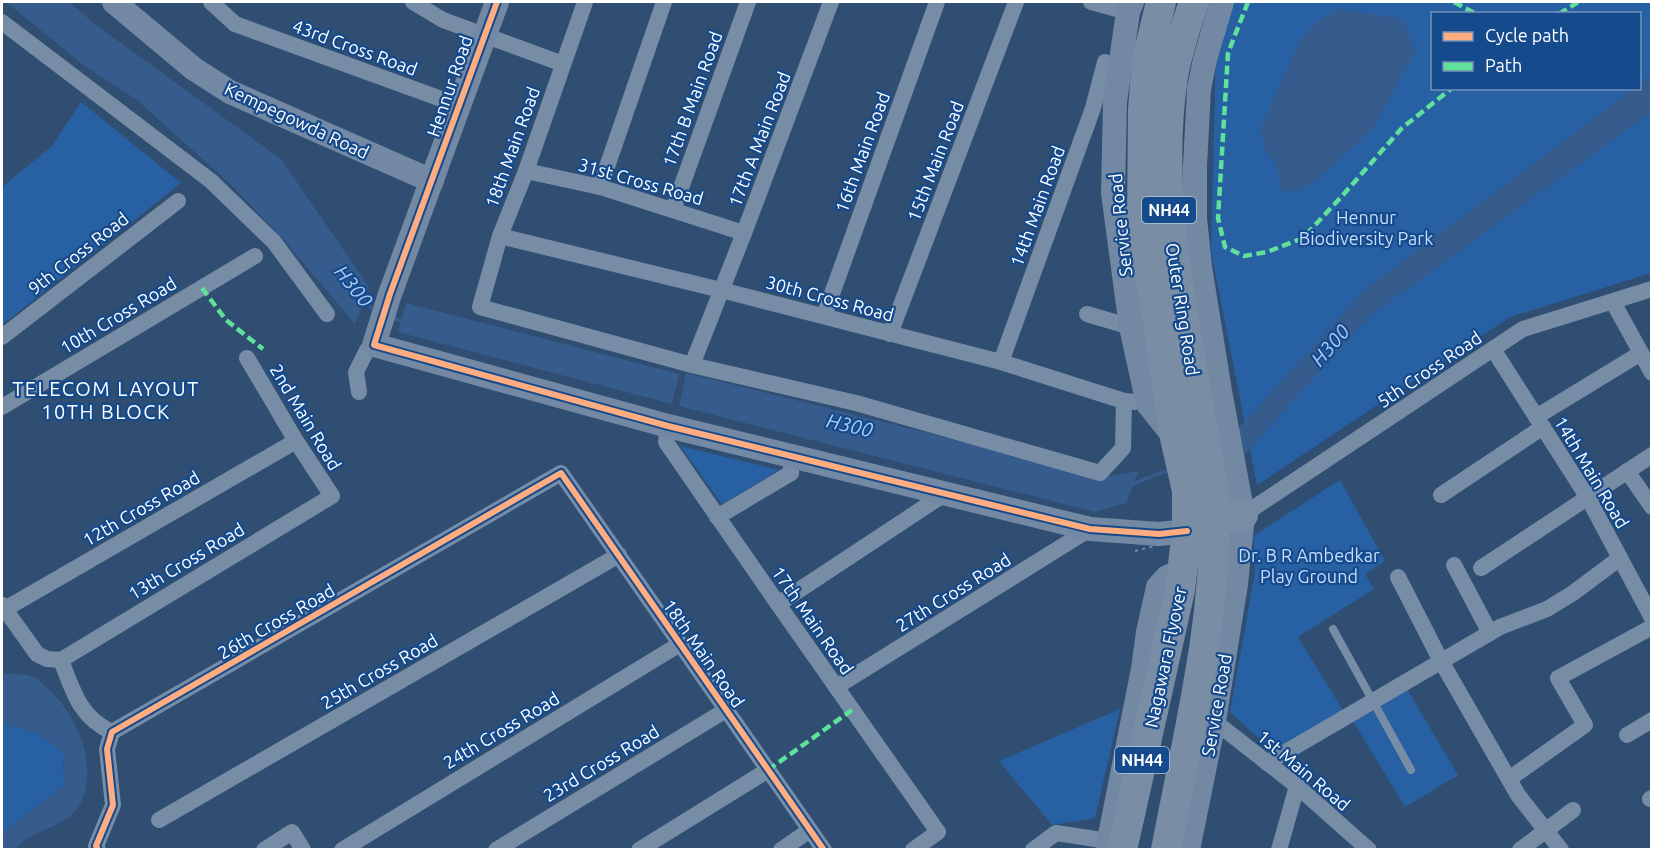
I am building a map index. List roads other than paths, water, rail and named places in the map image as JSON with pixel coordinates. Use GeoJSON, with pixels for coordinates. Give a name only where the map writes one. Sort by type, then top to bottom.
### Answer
{"type":"FeatureCollection","features":[{"type":"Feature","properties":{"kind":"highway","name":"Outer Ring Road"},"geometry":{"type":"LineString","coordinates":[[1161,2],[1147,60],[1143,110],[1142,220],[1176,438],[1221,509]]}},
{"type":"Feature","properties":{"kind":"highway","name":"Outer Ring Road"},"geometry":{"type":"LineString","coordinates":[[1194,2],[1181,41],[1173,77],[1168,169],[1175,271],[1201,419],[1221,509],[1212,583]]}},
{"type":"Feature","properties":{"kind":"highway","name":"Outer Ring Road"},"geometry":{"type":"LineString","coordinates":[[1183,570],[1187,531],[1221,509]]}},
{"type":"Feature","properties":{"kind":"highway","name":"Nagawara Flyover"},"geometry":{"type":"LineString","coordinates":[[1113,846],[1183,570]]}},
{"type":"Feature","properties":{"kind":"highway","name":"Nagawara Flyover"},"geometry":{"type":"LineString","coordinates":[[1166,849],[1196,692],[1212,583]]}},
{"type":"Feature","properties":{"kind":"street","name":"Kempegowda Road"},"geometry":{"type":"LineString","coordinates":[[114,2],[195,69],[230,92],[432,181]]}},
{"type":"Feature","properties":{"kind":"street","name":"43rd Cross Road"},"geometry":{"type":"LineString","coordinates":[[211,2],[235,24],[458,105]]}},
{"type":"Feature","properties":{"kind":"street"},"geometry":{"type":"LineString","coordinates":[[413,2],[443,20],[563,64]]}},
{"type":"Feature","properties":{"kind":"street","name":"Hennur Road"},"geometry":{"type":"LineString","coordinates":[[372,341],[497,2]]}},
{"type":"Feature","properties":{"kind":"street","name":"18th Main Road"},"geometry":{"type":"LineString","coordinates":[[585,2],[526,171],[500,236],[480,307],[692,365]]}},
{"type":"Feature","properties":{"kind":"street"},"geometry":{"type":"LineString","coordinates":[[600,187],[664,2]]}},
{"type":"Feature","properties":{"kind":"street","name":"17th B Main Road"},"geometry":{"type":"LineString","coordinates":[[673,210],[748,2]]}},
{"type":"Feature","properties":{"kind":"street","name":"17th A Main Road"},"geometry":{"type":"LineString","coordinates":[[692,365],[831,2]]}},
{"type":"Feature","properties":{"kind":"street","name":"16th Main Road"},"geometry":{"type":"LineString","coordinates":[[824,316],[937,2]]}},
{"type":"Feature","properties":{"kind":"street","name":"15th Main Road"},"geometry":{"type":"LineString","coordinates":[[890,334],[1016,2]]}},
{"type":"Feature","properties":{"kind":"street"},"geometry":{"type":"LineString","coordinates":[[1091,2],[1130,7]]}},
{"type":"Feature","properties":{"kind":"street","name":"Service Road"},"geometry":{"type":"LineString","coordinates":[[1188,849],[1214,721],[1236,584],[1221,509],[1230,447],[1200,267],[1195,193],[1199,89],[1205,59],[1222,2]]}},
{"type":"Feature","properties":{"kind":"street","name":"Service Road"},"geometry":{"type":"LineString","coordinates":[[1130,7],[1104,105],[1113,193],[1131,327],[1148,404],[1176,438]]}},
{"type":"Feature","properties":{"kind":"street"},"geometry":{"type":"LineString","coordinates":[[2,22],[211,181],[274,242],[327,314]]}},
{"type":"Feature","properties":{"kind":"street","name":"14th Main Road"},"geometry":{"type":"LineString","coordinates":[[1001,362],[1104,105],[1105,62]]}},
{"type":"Feature","properties":{"kind":"street","name":"31st Cross Road"},"geometry":{"type":"LineString","coordinates":[[526,171],[600,187],[744,233]]}},
{"type":"Feature","properties":{"kind":"street","name":"9th Cross Road"},"geometry":{"type":"LineString","coordinates":[[2,337],[178,201]]}},
{"type":"Feature","properties":{"kind":"street","name":"30th Cross Road"},"geometry":{"type":"LineString","coordinates":[[500,236],[824,316],[1001,362],[1124,401],[1148,404]]}},
{"type":"Feature","properties":{"kind":"street","name":"10th Cross Road"},"geometry":{"type":"LineString","coordinates":[[2,407],[255,256]]}},
{"type":"Feature","properties":{"kind":"street","name":"5th Cross Road"},"geometry":{"type":"LineString","coordinates":[[1221,509],[1493,349],[1523,329],[1652,289]]}},
{"type":"Feature","properties":{"kind":"street"},"geometry":{"type":"LineString","coordinates":[[1613,302],[1652,373]]}},
{"type":"Feature","properties":{"kind":"street"},"geometry":{"type":"LineString","coordinates":[[1087,314],[1131,327]]}},
{"type":"Feature","properties":{"kind":"street"},"geometry":{"type":"LineString","coordinates":[[359,392],[356,372],[372,341],[374,345],[668,426],[1090,529],[1159,534],[1187,531]]}},
{"type":"Feature","properties":{"kind":"street","name":"14th Main Road"},"geometry":{"type":"LineString","coordinates":[[1493,349],[1588,498],[1652,618]]}},
{"type":"Feature","properties":{"kind":"street"},"geometry":{"type":"LineString","coordinates":[[1441,495],[1539,422],[1641,353]]}},
{"type":"Feature","properties":{"kind":"street","name":"2nd Main Road"},"geometry":{"type":"LineString","coordinates":[[247,358],[296,441],[332,496]]}},
{"type":"Feature","properties":{"kind":"street"},"geometry":{"type":"LineString","coordinates":[[692,365],[856,403],[1101,473],[1123,448],[1124,401]]}},
{"type":"Feature","properties":{"kind":"street","name":"17th Main Road"},"geometry":{"type":"LineString","coordinates":[[668,426],[666,442],[938,832],[914,849]]}},
{"type":"Feature","properties":{"kind":"street","name":"12th Cross Road"},"geometry":{"type":"LineString","coordinates":[[3,607],[296,441]]}},
{"type":"Feature","properties":{"kind":"street"},"geometry":{"type":"LineString","coordinates":[[1481,568],[1652,455]]}},
{"type":"Feature","properties":{"kind":"street"},"geometry":{"type":"LineString","coordinates":[[717,517],[791,473],[791,456]]}},
{"type":"Feature","properties":{"kind":"street"},"geometry":{"type":"LineString","coordinates":[[1627,471],[1652,507]]}},
{"type":"Feature","properties":{"kind":"street","name":"18th Main Road"},"geometry":{"type":"LineString","coordinates":[[561,473],[824,849]]}},
{"type":"Feature","properties":{"kind":"street","name":"26th Cross Road"},"geometry":{"type":"LineString","coordinates":[[112,732],[561,473]]}},
{"type":"Feature","properties":{"kind":"street"},"geometry":{"type":"LineString","coordinates":[[778,604],[946,493]]}},
{"type":"Feature","properties":{"kind":"street","name":"13th Cross Road"},"geometry":{"type":"LineString","coordinates":[[61,660],[332,496]]}},
{"type":"Feature","properties":{"kind":"street","name":"27th Cross Road"},"geometry":{"type":"LineString","coordinates":[[836,687],[1090,529]]}},
{"type":"Feature","properties":{"kind":"street","name":"25th Cross Road"},"geometry":{"type":"LineString","coordinates":[[159,820],[619,555]]}},
{"type":"Feature","properties":{"kind":"street"},"geometry":{"type":"LineString","coordinates":[[1266,763],[1500,627],[1547,609],[1574,593],[1620,558]]}},
{"type":"Feature","properties":{"kind":"street"},"geometry":{"type":"LineString","coordinates":[[1454,565],[1490,633]]}},
{"type":"Feature","properties":{"kind":"street"},"geometry":{"type":"LineString","coordinates":[[1398,577],[1441,661],[1518,795],[1561,849]]}},
{"type":"Feature","properties":{"kind":"street"},"geometry":{"type":"LineString","coordinates":[[3,607],[37,654],[47,659],[61,660],[78,701],[87,716],[100,727],[112,732],[107,749],[113,805],[96,846],[98,849]]}},
{"type":"Feature","properties":{"kind":"street"},"geometry":{"type":"LineString","coordinates":[[1509,779],[1586,725],[1558,678],[1652,627]]}},
{"type":"Feature","properties":{"kind":"street","name":"24th Cross Road"},"geometry":{"type":"LineString","coordinates":[[342,849],[680,644]]}},
{"type":"Feature","properties":{"kind":"street","name":"23rd Cross Road"},"geometry":{"type":"LineString","coordinates":[[496,849],[726,710]]}},
{"type":"Feature","properties":{"kind":"street"},"geometry":{"type":"LineString","coordinates":[[1627,735],[1652,720]]}},
{"type":"Feature","properties":{"kind":"street","name":"1st Main Road"},"geometry":{"type":"LineString","coordinates":[[1214,721],[1296,786],[1369,849]]}},
{"type":"Feature","properties":{"kind":"street"},"geometry":{"type":"LineString","coordinates":[[639,849],[768,770]]}},
{"type":"Feature","properties":{"kind":"street"},"geometry":{"type":"LineString","coordinates":[[1279,849],[1296,786]]}},
{"type":"Feature","properties":{"kind":"street"},"geometry":{"type":"LineString","coordinates":[[1520,849],[1573,810]]}},
{"type":"Feature","properties":{"kind":"street"},"geometry":{"type":"LineString","coordinates":[[781,849],[810,830]]}},
{"type":"Feature","properties":{"kind":"street"},"geometry":{"type":"LineString","coordinates":[[264,849],[292,832],[303,849]]}},
{"type":"Feature","properties":{"kind":"street"},"geometry":{"type":"LineString","coordinates":[[1033,849],[1056,833],[1113,846]]}},
{"type":"Feature","properties":{"kind":"lane"},"geometry":{"type":"LineString","coordinates":[[1333,629],[1411,770]]}},
{"type":"Feature","properties":{"kind":"water"},"geometry":{"type":"Polygon","coordinates":[[[6,2],[69,2],[96,25],[281,159],[369,287],[355,324],[284,240],[228,182],[137,100],[86,67],[6,2]]]}},
{"type":"Feature","properties":{"kind":"water"},"geometry":{"type":"Polygon","coordinates":[[[1340,9],[1398,18],[1405,23],[1415,52],[1373,129],[1312,184],[1290,192],[1281,189],[1277,166],[1266,152],[1260,129],[1301,38],[1318,20],[1340,9]]]}},
{"type":"Feature","properties":{"kind":"water"},"geometry":{"type":"Polygon","coordinates":[[[1651,75],[1651,112],[1370,316],[1241,458],[1235,432],[1365,289],[1632,90],[1641,90],[1641,83],[1651,75]]]}},
{"type":"Feature","properties":{"kind":"water"},"geometry":{"type":"Polygon","coordinates":[[[406,303],[679,374],[672,404],[398,332],[406,303]]]}},
{"type":"Feature","properties":{"kind":"water"},"geometry":{"type":"Polygon","coordinates":[[[686,373],[1105,477],[1139,471],[1126,503],[1095,512],[679,406],[686,373]]]}},
{"type":"Feature","properties":{"kind":"water"},"geometry":{"type":"Polygon","coordinates":[[[2,674],[22,674],[34,677],[59,700],[77,728],[86,760],[85,792],[74,813],[31,837],[15,849],[2,849],[2,834],[64,785],[63,753],[41,735],[2,723],[2,674]]]}},
{"type":"Feature","properties":{"kind":"waterway","name":"H300"},"geometry":{"type":"LineString","coordinates":[[361,295],[375,312]]}},
{"type":"Feature","properties":{"kind":"waterway","name":"H300"},"geometry":{"type":"LineString","coordinates":[[390,318],[406,322]]}},
{"type":"Feature","properties":{"kind":"waterway","name":"H300"},"geometry":{"type":"LineString","coordinates":[[1132,484],[1169,470]]}},
{"type":"Feature","properties":{"kind":"district","name":"TELECOM LAYOUT 10TH BLOCK"},"geometry":{"type":"Point","coordinates":[106,400]}},
{"type":"Feature","properties":{"kind":"park label","name":"Hennur Biodiversity Park"},"geometry":{"type":"Point","coordinates":[1366,227]}},
{"type":"Feature","properties":{"kind":"park label","name":"Dr. B R Ambedkar Play Ground"},"geometry":{"type":"Point","coordinates":[1309,565]}}]}
